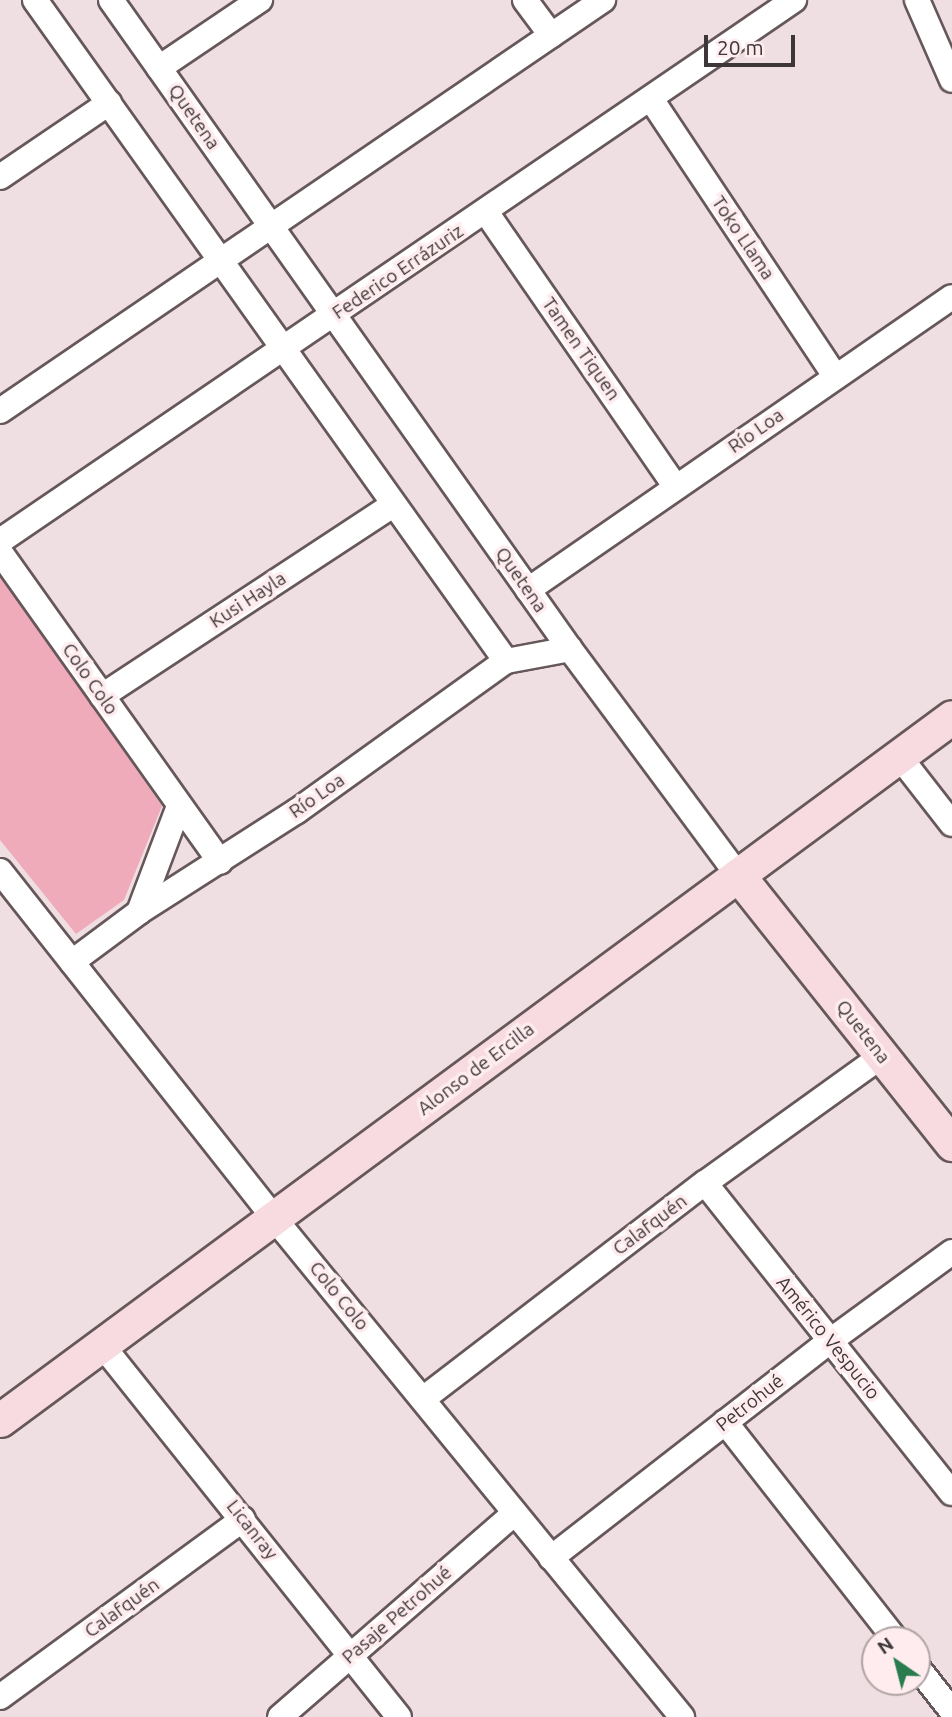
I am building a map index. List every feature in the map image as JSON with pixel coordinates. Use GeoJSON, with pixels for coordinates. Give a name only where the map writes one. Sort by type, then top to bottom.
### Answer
{"type":"FeatureCollection","features":[{"type":"Feature","properties":{"kind":"street"},"geometry":{"type":"LineString","coordinates":[[35,0],[506,661]]}},
{"type":"Feature","properties":{"kind":"street","name":"Quetena"},"geometry":{"type":"LineString","coordinates":[[111,0],[570,649],[738,875],[952,1144]]}},
{"type":"Feature","properties":{"kind":"street"},"geometry":{"type":"LineString","coordinates":[[159,68],[260,0]]}},
{"type":"Feature","properties":{"kind":"street"},"geometry":{"type":"LineString","coordinates":[[525,0],[551,35]]}},
{"type":"Feature","properties":{"kind":"street"},"geometry":{"type":"LineString","coordinates":[[0,411],[603,0]]}},
{"type":"Feature","properties":{"kind":"street","name":"Federico Errázuriz"},"geometry":{"type":"LineString","coordinates":[[0,541],[794,0]]}},
{"type":"Feature","properties":{"kind":"street"},"geometry":{"type":"LineString","coordinates":[[917,0],[952,80]]}},
{"type":"Feature","properties":{"kind":"street","name":"Toko Llama"},"geometry":{"type":"LineString","coordinates":[[651,99],[835,376]]}},
{"type":"Feature","properties":{"kind":"street"},"geometry":{"type":"LineString","coordinates":[[0,177],[108,103]]}},
{"type":"Feature","properties":{"kind":"street","name":"Tamen Tiquen"},"geometry":{"type":"LineString","coordinates":[[486,212],[676,487]]}},
{"type":"Feature","properties":{"kind":"street","name":"Río Loa"},"geometry":{"type":"LineString","coordinates":[[528,590],[835,376],[952,298]]}},
{"type":"Feature","properties":{"kind":"street","name":"Kusi Hayla"},"geometry":{"type":"LineString","coordinates":[[102,696],[394,505]]}},
{"type":"Feature","properties":{"kind":"street","name":"Colo Colo"},"geometry":{"type":"LineString","coordinates":[[0,552],[220,862]]}},
{"type":"Feature","properties":{"kind":"street","name":"Río Loa"},"geometry":{"type":"LineString","coordinates":[[72,962],[139,912],[297,811],[506,661],[570,649]]}},
{"type":"Feature","properties":{"kind":"street","name":"Alonso de Ercilla"},"geometry":{"type":"LineString","coordinates":[[0,1420],[952,717]]}},
{"type":"Feature","properties":{"kind":"street"},"geometry":{"type":"LineString","coordinates":[[899,756],[952,824]]}},
{"type":"Feature","properties":{"kind":"street"},"geometry":{"type":"LineString","coordinates":[[139,912],[179,806]]}},
{"type":"Feature","properties":{"kind":"street","name":"Colo Colo"},"geometry":{"type":"LineString","coordinates":[[0,872],[274,1218],[682,1717]]}},
{"type":"Feature","properties":{"kind":"street","name":"Calafquén"},"geometry":{"type":"LineString","coordinates":[[423,1399],[705,1183],[882,1056]]}},
{"type":"Feature","properties":{"kind":"street","name":"Américo Vespucio"},"geometry":{"type":"LineString","coordinates":[[705,1183],[952,1493]]}},
{"type":"Feature","properties":{"kind":"street","name":"Petrohué"},"geometry":{"type":"LineString","coordinates":[[551,1558],[830,1341],[952,1252]]}},
{"type":"Feature","properties":{"kind":"street","name":"Licanray"},"geometry":{"type":"LineString","coordinates":[[102,1345],[399,1717]]}},
{"type":"Feature","properties":{"kind":"street"},"geometry":{"type":"LineString","coordinates":[[725,1422],[885,1626]]}},
{"type":"Feature","properties":{"kind":"street","name":"Pasaje Petrohué"},"geometry":{"type":"LineString","coordinates":[[280,1717],[515,1513]]}},
{"type":"Feature","properties":{"kind":"street","name":"Calafquén"},"geometry":{"type":"LineString","coordinates":[[0,1697],[243,1519]]}},
{"type":"Feature","properties":{"kind":"street"},"geometry":{"type":"LineString","coordinates":[[931,1685],[952,1711]]}},
{"type":"Feature","properties":{"kind":"shaded area"},"geometry":{"type":"Polygon","coordinates":[[[0,575],[162,806],[124,900],[76,934],[0,840],[0,575]]]}}]}
